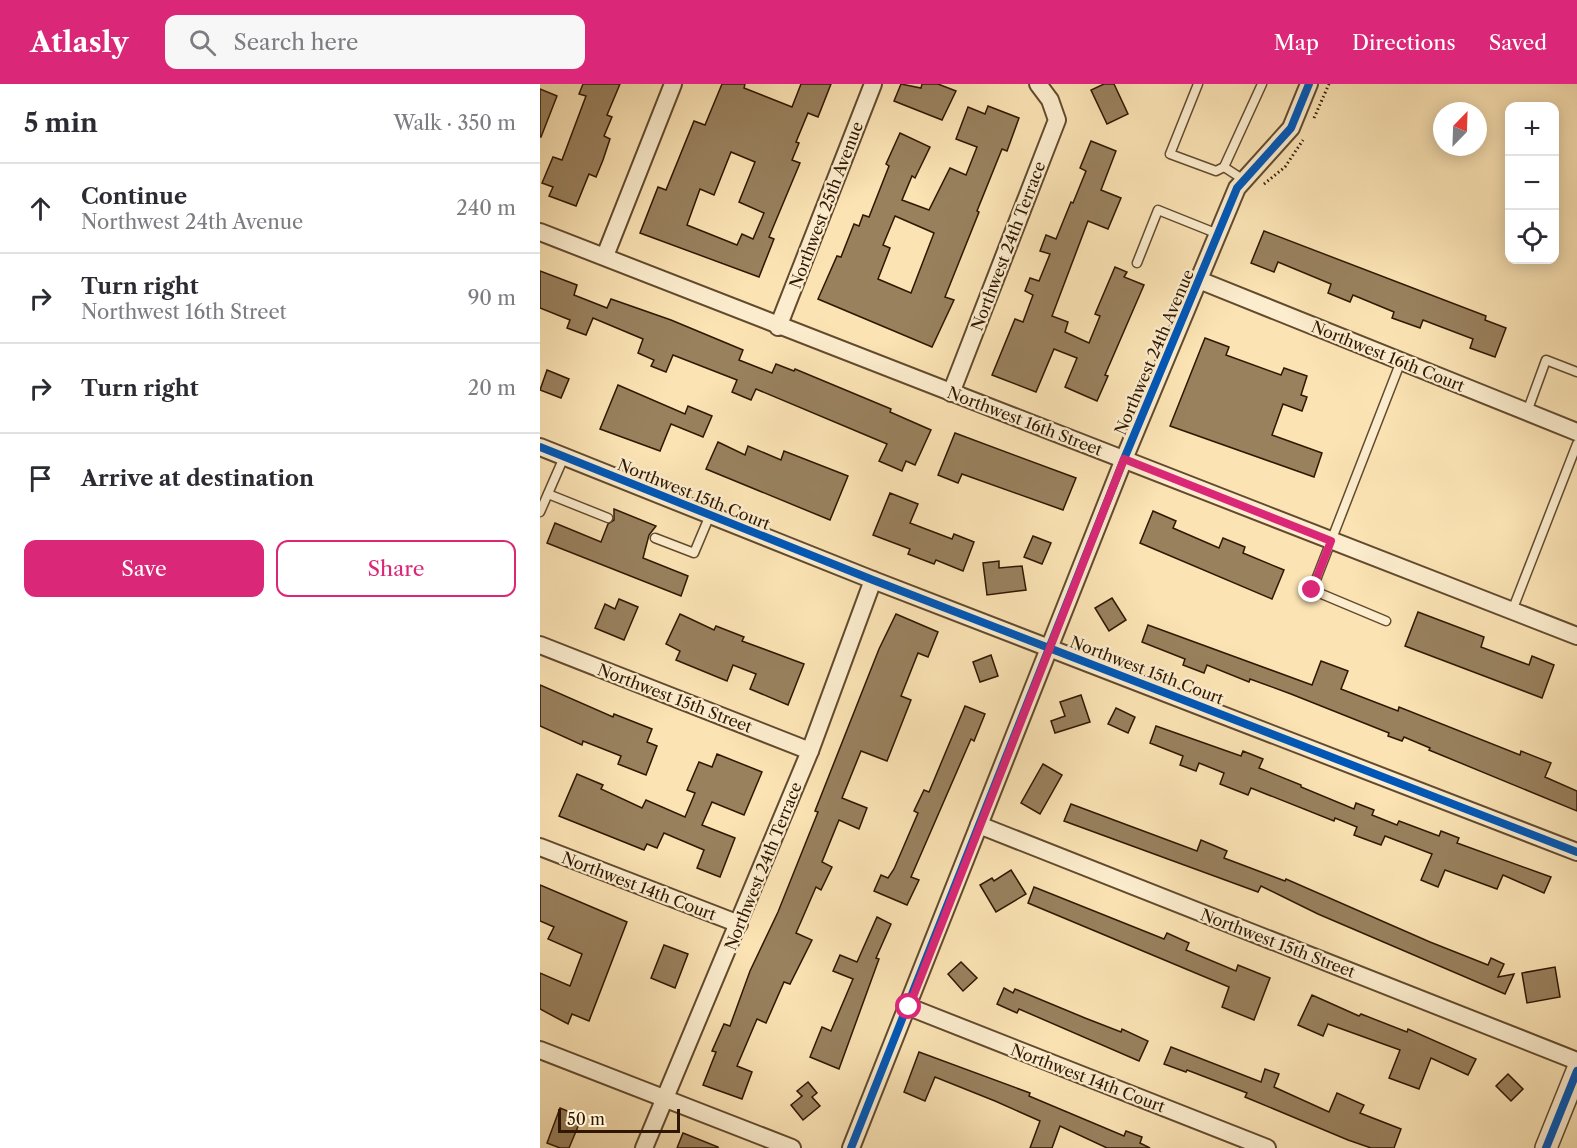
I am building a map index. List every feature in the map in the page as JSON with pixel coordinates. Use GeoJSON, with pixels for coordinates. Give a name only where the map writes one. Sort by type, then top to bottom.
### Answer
{"type":"FeatureCollection","features":[{"type":"Feature","properties":{"kind":"street"},"geometry":{"type":"LineString","coordinates":[[605,256],[672,84]]}},
{"type":"Feature","properties":{"kind":"street","name":"Northwest 25th Avenue"},"geometry":{"type":"LineString","coordinates":[[778,327],[873,84]]}},
{"type":"Feature","properties":{"kind":"street","name":"Northwest 24th Terrace"},"geometry":{"type":"LineString","coordinates":[[951,393],[1057,120],[1050,100],[1038,84]]}},
{"type":"Feature","properties":{"kind":"street","name":"Northwest 24th Avenue"},"geometry":{"type":"LineString","coordinates":[[851,1148],[909,1007],[1124,459],[1237,188],[1291,128],[1309,84]]}},
{"type":"Feature","properties":{"kind":"street","name":"Northwest 16th Street"},"geometry":{"type":"LineString","coordinates":[[540,232],[605,256],[778,327],[1577,636]]}},
{"type":"Feature","properties":{"kind":"street","name":"Northwest 16th Court"},"geometry":{"type":"LineString","coordinates":[[1199,280],[1577,432]]}},
{"type":"Feature","properties":{"kind":"street","name":"Northwest 15th Court"},"geometry":{"type":"LineString","coordinates":[[540,447],[873,580],[1577,852]]}},
{"type":"Feature","properties":{"kind":"street","name":"Northwest 24th Terrace"},"geometry":{"type":"LineString","coordinates":[[644,1148],[810,751],[873,580]]}},
{"type":"Feature","properties":{"kind":"street","name":"Northwest 15th Street"},"geometry":{"type":"LineString","coordinates":[[540,645],[810,751]]}},
{"type":"Feature","properties":{"kind":"street","name":"Northwest 15th Street"},"geometry":{"type":"LineString","coordinates":[[979,825],[1577,1061]]}},
{"type":"Feature","properties":{"kind":"street","name":"Northwest 14th Court"},"geometry":{"type":"LineString","coordinates":[[540,847],[739,924]]}},
{"type":"Feature","properties":{"kind":"street","name":"Northwest 14th Court"},"geometry":{"type":"LineString","coordinates":[[909,1007],[1267,1148]]}},
{"type":"Feature","properties":{"kind":"street"},"geometry":{"type":"LineString","coordinates":[[540,1050],[792,1148]]}},
{"type":"Feature","properties":{"kind":"street"},"geometry":{"type":"LineString","coordinates":[[1546,1148],[1577,1071]]}},
{"type":"Feature","properties":{"kind":"lane"},"geometry":{"type":"LineString","coordinates":[[1198,84],[1170,154],[1216,171],[1224,167],[1262,84]]}},
{"type":"Feature","properties":{"kind":"lane"},"geometry":{"type":"LineString","coordinates":[[1224,167],[1244,180]]}},
{"type":"Feature","properties":{"kind":"lane"},"geometry":{"type":"LineString","coordinates":[[1137,263],[1158,210],[1218,234]]}},
{"type":"Feature","properties":{"kind":"lane"},"geometry":{"type":"LineString","coordinates":[[1527,412],[1546,360],[1577,372]]}},
{"type":"Feature","properties":{"kind":"lane"},"geometry":{"type":"LineString","coordinates":[[1386,621],[1312,590],[1401,361]]}},
{"type":"Feature","properties":{"kind":"lane"},"geometry":{"type":"LineString","coordinates":[[1512,611],[1577,444]]}},
{"type":"Feature","properties":{"kind":"lane"},"geometry":{"type":"LineString","coordinates":[[540,512],[564,457]]}},
{"type":"Feature","properties":{"kind":"lane"},"geometry":{"type":"LineString","coordinates":[[548,494],[608,518]]}},
{"type":"Feature","properties":{"kind":"lane"},"geometry":{"type":"LineString","coordinates":[[655,538],[694,553],[710,515]]}},
{"type":"Feature","properties":{"kind":"path"},"geometry":{"type":"LineString","coordinates":[[1310,127],[1329,84]]}},
{"type":"Feature","properties":{"kind":"path"},"geometry":{"type":"LineString","coordinates":[[1261,186],[1290,161],[1305,137]]}},
{"type":"Feature","properties":{"kind":"building"},"geometry":{"type":"Polygon","coordinates":[[[583,84],[620,84],[607,115],[612,117],[604,136],[610,139],[603,160],[596,177],[589,174],[576,206],[549,196],[553,187],[542,183],[553,157],[562,160],[586,96],[579,94],[583,84]]]}},
{"type":"Feature","properties":{"kind":"building"},"geometry":{"type":"Polygon","coordinates":[[[722,84],[745,84],[744,88],[792,107],[801,84],[831,84],[818,117],[808,113],[796,142],[799,143],[792,160],[800,163],[769,237],[774,239],[759,277],[640,233],[658,187],[666,190],[694,121],[705,125],[722,84]],[[731,152],[714,195],[700,189],[687,225],[737,245],[742,234],[753,239],[764,213],[739,202],[755,162],[731,152]]]}},
{"type":"Feature","properties":{"kind":"building"},"geometry":{"type":"Polygon","coordinates":[[[901,84],[921,88],[922,84],[938,84],[956,91],[942,120],[894,101],[901,84]]]}},
{"type":"Feature","properties":{"kind":"building"},"geometry":{"type":"Polygon","coordinates":[[[1104,84],[1114,84],[1128,114],[1107,124],[1091,90],[1104,84]]]}},
{"type":"Feature","properties":{"kind":"building"},"geometry":{"type":"Polygon","coordinates":[[[540,89],[557,96],[541,137],[540,137],[540,89]]]}},
{"type":"Feature","properties":{"kind":"building"},"geometry":{"type":"Polygon","coordinates":[[[988,106],[1019,118],[1007,151],[1002,149],[977,211],[979,212],[945,297],[954,300],[932,347],[818,299],[837,256],[841,257],[854,224],[859,226],[863,215],[869,217],[889,166],[886,164],[900,133],[930,147],[915,178],[912,176],[902,200],[929,210],[950,168],[966,175],[977,147],[956,139],[968,107],[985,114],[988,106]],[[895,216],[883,245],[890,248],[878,279],[911,293],[934,233],[895,216]]]}},
{"type":"Feature","properties":{"kind":"building"},"geometry":{"type":"Polygon","coordinates":[[[1091,141],[1116,151],[1101,190],[1121,198],[1108,229],[1088,221],[1052,316],[1068,322],[1065,332],[1089,343],[1100,316],[1095,314],[1115,267],[1127,272],[1124,277],[1144,285],[1105,375],[1108,376],[1097,401],[1065,387],[1077,358],[1054,349],[1036,392],[992,375],[1015,319],[1023,322],[1033,295],[1025,291],[1030,278],[1039,281],[1050,254],[1040,251],[1046,235],[1056,239],[1086,171],[1080,168],[1091,141]]]}},
{"type":"Feature","properties":{"kind":"building"},"geometry":{"type":"Polygon","coordinates":[[[1264,231],[1486,316],[1485,320],[1506,328],[1495,357],[1470,348],[1473,339],[1423,320],[1420,328],[1392,318],[1394,312],[1353,295],[1350,302],[1328,293],[1331,284],[1278,262],[1274,272],[1251,263],[1264,231]]]}},
{"type":"Feature","properties":{"kind":"building"},"geometry":{"type":"Polygon","coordinates":[[[540,271],[577,285],[574,295],[607,308],[611,299],[671,320],[743,350],[739,360],[772,373],[776,364],[794,371],[795,369],[891,409],[890,412],[931,430],[915,465],[906,461],[902,471],[879,461],[887,444],[756,389],[751,400],[732,392],[737,380],[673,355],[666,372],[651,366],[654,360],[638,353],[643,339],[593,318],[586,335],[567,328],[570,320],[540,308],[540,271]]]}},
{"type":"Feature","properties":{"kind":"building"},"geometry":{"type":"Polygon","coordinates":[[[1205,338],[1229,347],[1226,355],[1281,375],[1284,368],[1307,376],[1301,395],[1307,397],[1302,411],[1283,404],[1272,435],[1322,453],[1314,477],[1170,426],[1205,338]]]}},
{"type":"Feature","properties":{"kind":"building"},"geometry":{"type":"Polygon","coordinates":[[[547,370],[569,379],[561,398],[540,390],[547,370]]]}},
{"type":"Feature","properties":{"kind":"building"},"geometry":{"type":"Polygon","coordinates":[[[618,385],[685,414],[688,406],[712,416],[703,437],[671,424],[660,451],[600,429],[618,385]]]}},
{"type":"Feature","properties":{"kind":"building"},"geometry":{"type":"Polygon","coordinates":[[[955,433],[1076,478],[1063,510],[962,474],[958,483],[938,475],[955,433]]]}},
{"type":"Feature","properties":{"kind":"building"},"geometry":{"type":"Polygon","coordinates":[[[718,442],[745,455],[748,446],[781,460],[784,451],[848,476],[830,520],[706,469],[718,442]]]}},
{"type":"Feature","properties":{"kind":"building"},"geometry":{"type":"Polygon","coordinates":[[[890,493],[918,504],[910,523],[952,539],[954,534],[974,542],[963,571],[936,560],[934,564],[908,554],[910,549],[873,535],[890,493]]]}},
{"type":"Feature","properties":{"kind":"building"},"geometry":{"type":"Polygon","coordinates":[[[614,509],[656,526],[649,535],[643,558],[688,576],[681,596],[547,543],[555,523],[601,542],[608,524],[614,520],[614,509]]]}},
{"type":"Feature","properties":{"kind":"building"},"geometry":{"type":"Polygon","coordinates":[[[1153,511],[1176,521],[1173,528],[1219,548],[1223,538],[1245,547],[1243,553],[1284,570],[1272,599],[1140,543],[1153,511]]]}},
{"type":"Feature","properties":{"kind":"building"},"geometry":{"type":"Polygon","coordinates":[[[1033,536],[1051,543],[1042,564],[1024,557],[1033,536]]]}},
{"type":"Feature","properties":{"kind":"building"},"geometry":{"type":"Polygon","coordinates":[[[999,561],[999,568],[1022,566],[1026,590],[987,595],[983,563],[999,561]]]}},
{"type":"Feature","properties":{"kind":"building"},"geometry":{"type":"Polygon","coordinates":[[[1112,598],[1126,620],[1109,631],[1095,608],[1112,598]]]}},
{"type":"Feature","properties":{"kind":"building"},"geometry":{"type":"Polygon","coordinates":[[[619,599],[638,607],[624,640],[595,628],[605,604],[615,609],[619,599]]]}},
{"type":"Feature","properties":{"kind":"building"},"geometry":{"type":"Polygon","coordinates":[[[1418,612],[1484,637],[1481,647],[1529,665],[1532,656],[1554,665],[1542,698],[1405,646],[1418,612]]]}},
{"type":"Feature","properties":{"kind":"building"},"geometry":{"type":"Polygon","coordinates":[[[680,614],[714,630],[716,626],[744,637],[742,641],[804,664],[788,705],[750,689],[756,674],[733,665],[727,681],[676,660],[680,651],[666,644],[680,614]]]}},
{"type":"Feature","properties":{"kind":"building"},"geometry":{"type":"Polygon","coordinates":[[[896,614],[938,632],[928,657],[918,653],[901,696],[911,700],[887,761],[861,751],[842,798],[867,808],[859,829],[839,820],[822,862],[832,867],[821,890],[816,887],[796,933],[812,940],[790,984],[784,982],[766,1023],[757,1019],[737,1066],[752,1072],[742,1099],[703,1085],[716,1052],[712,1051],[724,1024],[730,1026],[750,971],[778,912],[879,649],[896,614]]]}},
{"type":"Feature","properties":{"kind":"building"},"geometry":{"type":"Polygon","coordinates":[[[1148,625],[1312,685],[1321,661],[1348,671],[1341,689],[1398,711],[1399,707],[1520,755],[1521,751],[1551,763],[1545,777],[1577,791],[1577,811],[1429,750],[1430,748],[1404,737],[1402,741],[1388,736],[1389,733],[1291,694],[1250,679],[1249,682],[1207,665],[1204,673],[1183,665],[1185,659],[1142,642],[1148,625]]]}},
{"type":"Feature","properties":{"kind":"building"},"geometry":{"type":"Polygon","coordinates":[[[991,655],[998,676],[980,682],[973,662],[991,655]]]}},
{"type":"Feature","properties":{"kind":"building"},"geometry":{"type":"Polygon","coordinates":[[[540,685],[613,717],[614,714],[652,729],[647,742],[657,746],[646,775],[618,764],[621,756],[583,741],[582,745],[540,726],[540,685]]]}},
{"type":"Feature","properties":{"kind":"building"},"geometry":{"type":"Polygon","coordinates":[[[1081,695],[1090,722],[1055,733],[1051,721],[1065,716],[1060,702],[1081,695]]]}},
{"type":"Feature","properties":{"kind":"building"},"geometry":{"type":"Polygon","coordinates":[[[965,706],[985,714],[974,741],[971,739],[911,877],[919,880],[907,905],[874,891],[881,875],[888,878],[894,869],[918,813],[914,811],[924,790],[929,792],[965,706]]]}},
{"type":"Feature","properties":{"kind":"building"},"geometry":{"type":"Polygon","coordinates":[[[1116,708],[1135,717],[1128,733],[1108,724],[1116,708]]]}},
{"type":"Feature","properties":{"kind":"building"},"geometry":{"type":"Polygon","coordinates":[[[1156,726],[1241,756],[1243,751],[1263,759],[1259,768],[1354,809],[1356,803],[1374,810],[1372,815],[1397,825],[1399,821],[1439,836],[1441,831],[1459,838],[1457,843],[1551,877],[1544,893],[1503,875],[1497,889],[1445,870],[1438,887],[1421,880],[1432,854],[1385,836],[1381,845],[1354,835],[1357,827],[1335,818],[1334,821],[1251,788],[1248,795],[1220,784],[1224,773],[1199,763],[1196,771],[1180,765],[1183,756],[1150,743],[1156,726]]]}},
{"type":"Feature","properties":{"kind":"building"},"geometry":{"type":"Polygon","coordinates":[[[717,754],[762,772],[744,815],[712,802],[702,825],[735,838],[720,877],[697,868],[704,850],[664,833],[657,848],[647,844],[644,850],[559,816],[577,774],[603,785],[601,789],[642,808],[646,800],[685,817],[695,793],[687,790],[699,762],[712,767],[717,754]]]}},
{"type":"Feature","properties":{"kind":"building"},"geometry":{"type":"Polygon","coordinates":[[[1043,764],[1062,775],[1040,814],[1021,803],[1043,764]]]}},
{"type":"Feature","properties":{"kind":"building"},"geometry":{"type":"Polygon","coordinates":[[[1071,804],[1197,851],[1201,840],[1227,851],[1224,858],[1285,881],[1286,879],[1430,942],[1488,965],[1491,958],[1504,964],[1498,977],[1514,974],[1505,994],[1318,914],[1261,886],[1258,892],[1064,821],[1071,804]]]}},
{"type":"Feature","properties":{"kind":"building"},"geometry":{"type":"Polygon","coordinates":[[[1011,870],[1026,894],[996,912],[980,885],[992,878],[994,881],[1011,870]]]}},
{"type":"Feature","properties":{"kind":"building"},"geometry":{"type":"Polygon","coordinates":[[[540,885],[627,922],[589,1021],[572,1014],[568,1024],[540,1009],[540,973],[570,986],[582,954],[548,939],[554,927],[540,921],[540,885]]]}},
{"type":"Feature","properties":{"kind":"building"},"geometry":{"type":"Polygon","coordinates":[[[1034,887],[1164,939],[1167,933],[1189,943],[1186,950],[1236,971],[1238,965],[1270,978],[1254,1020],[1222,1007],[1229,987],[1028,903],[1034,887]]]}},
{"type":"Feature","properties":{"kind":"building"},"geometry":{"type":"Polygon","coordinates":[[[877,917],[891,924],[876,958],[879,959],[839,1069],[810,1057],[822,1027],[831,1031],[853,979],[833,971],[840,955],[857,962],[877,917]]]}},
{"type":"Feature","properties":{"kind":"building"},"geometry":{"type":"Polygon","coordinates":[[[664,945],[688,954],[675,988],[651,978],[664,945]]]}},
{"type":"Feature","properties":{"kind":"building"},"geometry":{"type":"Polygon","coordinates":[[[961,962],[977,978],[963,991],[948,974],[961,962]]]}},
{"type":"Feature","properties":{"kind":"building"},"geometry":{"type":"Polygon","coordinates":[[[1555,967],[1560,997],[1527,1003],[1522,973],[1555,967]]]}},
{"type":"Feature","properties":{"kind":"building"},"geometry":{"type":"Polygon","coordinates":[[[1004,988],[1013,993],[1015,989],[1148,1041],[1139,1061],[1019,1009],[1017,1013],[997,1004],[1004,988]]]}},
{"type":"Feature","properties":{"kind":"building"},"geometry":{"type":"Polygon","coordinates":[[[1312,995],[1359,1016],[1361,1014],[1407,1032],[1408,1029],[1476,1059],[1468,1075],[1431,1058],[1419,1089],[1389,1078],[1400,1050],[1328,1024],[1323,1036],[1298,1025],[1312,995]]]}},
{"type":"Feature","properties":{"kind":"building"},"geometry":{"type":"Polygon","coordinates":[[[1171,1047],[1261,1082],[1265,1069],[1279,1074],[1274,1087],[1329,1112],[1337,1093],[1364,1105],[1360,1113],[1401,1129],[1394,1148],[1371,1148],[1348,1140],[1245,1097],[1247,1093],[1187,1070],[1186,1072],[1164,1064],[1171,1047]]]}},
{"type":"Feature","properties":{"kind":"building"},"geometry":{"type":"Polygon","coordinates":[[[919,1052],[1030,1093],[1029,1096],[1124,1136],[1126,1131],[1142,1137],[1140,1143],[1150,1148],[1107,1148],[1060,1126],[1052,1148],[1030,1148],[1040,1121],[995,1101],[935,1077],[925,1101],[904,1092],[919,1052]]]}},
{"type":"Feature","properties":{"kind":"building"},"geometry":{"type":"Polygon","coordinates":[[[1508,1074],[1523,1089],[1511,1101],[1496,1086],[1508,1074]]]}},
{"type":"Feature","properties":{"kind":"building"},"geometry":{"type":"Polygon","coordinates":[[[808,1082],[817,1093],[812,1097],[820,1106],[803,1120],[791,1105],[802,1096],[797,1091],[808,1082]]]}},
{"type":"Feature","properties":{"kind":"building"},"geometry":{"type":"Polygon","coordinates":[[[560,1108],[582,1117],[569,1148],[560,1148],[547,1143],[560,1108]]]}},
{"type":"Feature","properties":{"kind":"building"},"geometry":{"type":"Polygon","coordinates":[[[683,1133],[718,1147],[718,1148],[677,1148],[683,1133]]]}},
{"type":"Feature","properties":{"kind":"cycle path"},"geometry":{"type":"LineString","coordinates":[[851,1148],[1124,459],[1237,188],[1291,128],[1309,84]]}},
{"type":"Feature","properties":{"kind":"cycle path"},"geometry":{"type":"LineString","coordinates":[[540,447],[873,580],[1577,852]]}},
{"type":"Feature","properties":{"kind":"cycle path"},"geometry":{"type":"LineString","coordinates":[[1546,1148],[1577,1071]]}},
{"type":"Feature","properties":{"kind":"route"},"geometry":{"type":"LineString","coordinates":[[909,1007],[1124,459],[1331,541],[1312,590]]}}]}
